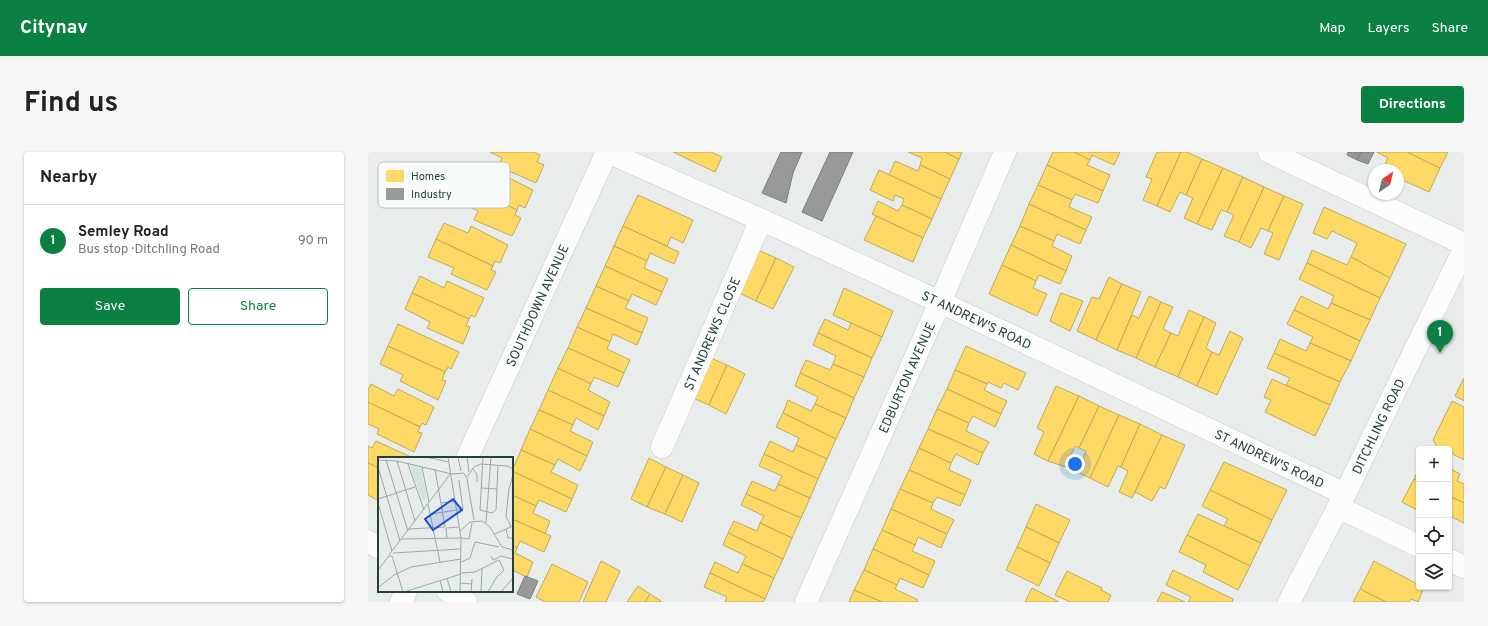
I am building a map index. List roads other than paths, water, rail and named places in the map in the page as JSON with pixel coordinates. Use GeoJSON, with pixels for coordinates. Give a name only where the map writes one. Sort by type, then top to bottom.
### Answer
{"type":"FeatureCollection","features":[{"type":"Feature","properties":{"kind":"street","name":"ST ANDREW'S ROAD"},"geometry":{"type":"LineString","coordinates":[[607,152],[761,220],[940,302],[1341,500],[1416,544]]}},
{"type":"Feature","properties":{"kind":"street","name":"SOUTHDOWN AVENUE"},"geometry":{"type":"LineString","coordinates":[[467,457],[607,152]]}},
{"type":"Feature","properties":{"kind":"street","name":"EDBURTON AVENUE"},"geometry":{"type":"LineString","coordinates":[[806,602],[940,302],[1005,152]]}},
{"type":"Feature","properties":{"kind":"street"},"geometry":{"type":"LineString","coordinates":[[1269,152],[1464,244]]}},
{"type":"Feature","properties":{"kind":"street","name":"ST ANDREWS CLOSE"},"geometry":{"type":"LineString","coordinates":[[662,447],[761,220]]}},
{"type":"Feature","properties":{"kind":"street","name":"DITCHLING ROAD"},"geometry":{"type":"LineString","coordinates":[[1289,602],[1341,500],[1464,249]]}},
{"type":"Feature","properties":{"kind":"street"},"geometry":{"type":"LineString","coordinates":[[368,541],[378,547]]}},
{"type":"Feature","properties":{"kind":"street"},"geometry":{"type":"LineString","coordinates":[[1452,561],[1464,567]]}},
{"type":"Feature","properties":{"kind":"street"},"geometry":{"type":"LineString","coordinates":[[401,602],[406,592]]}},
{"type":"Feature","properties":{"kind":"street"},"geometry":{"type":"LineString","coordinates":[[450,592],[466,602]]}},
{"type":"Feature","properties":{"kind":"place","name":"Semley Road"},"geometry":{"type":"Point","coordinates":[1440,353]}}]}
